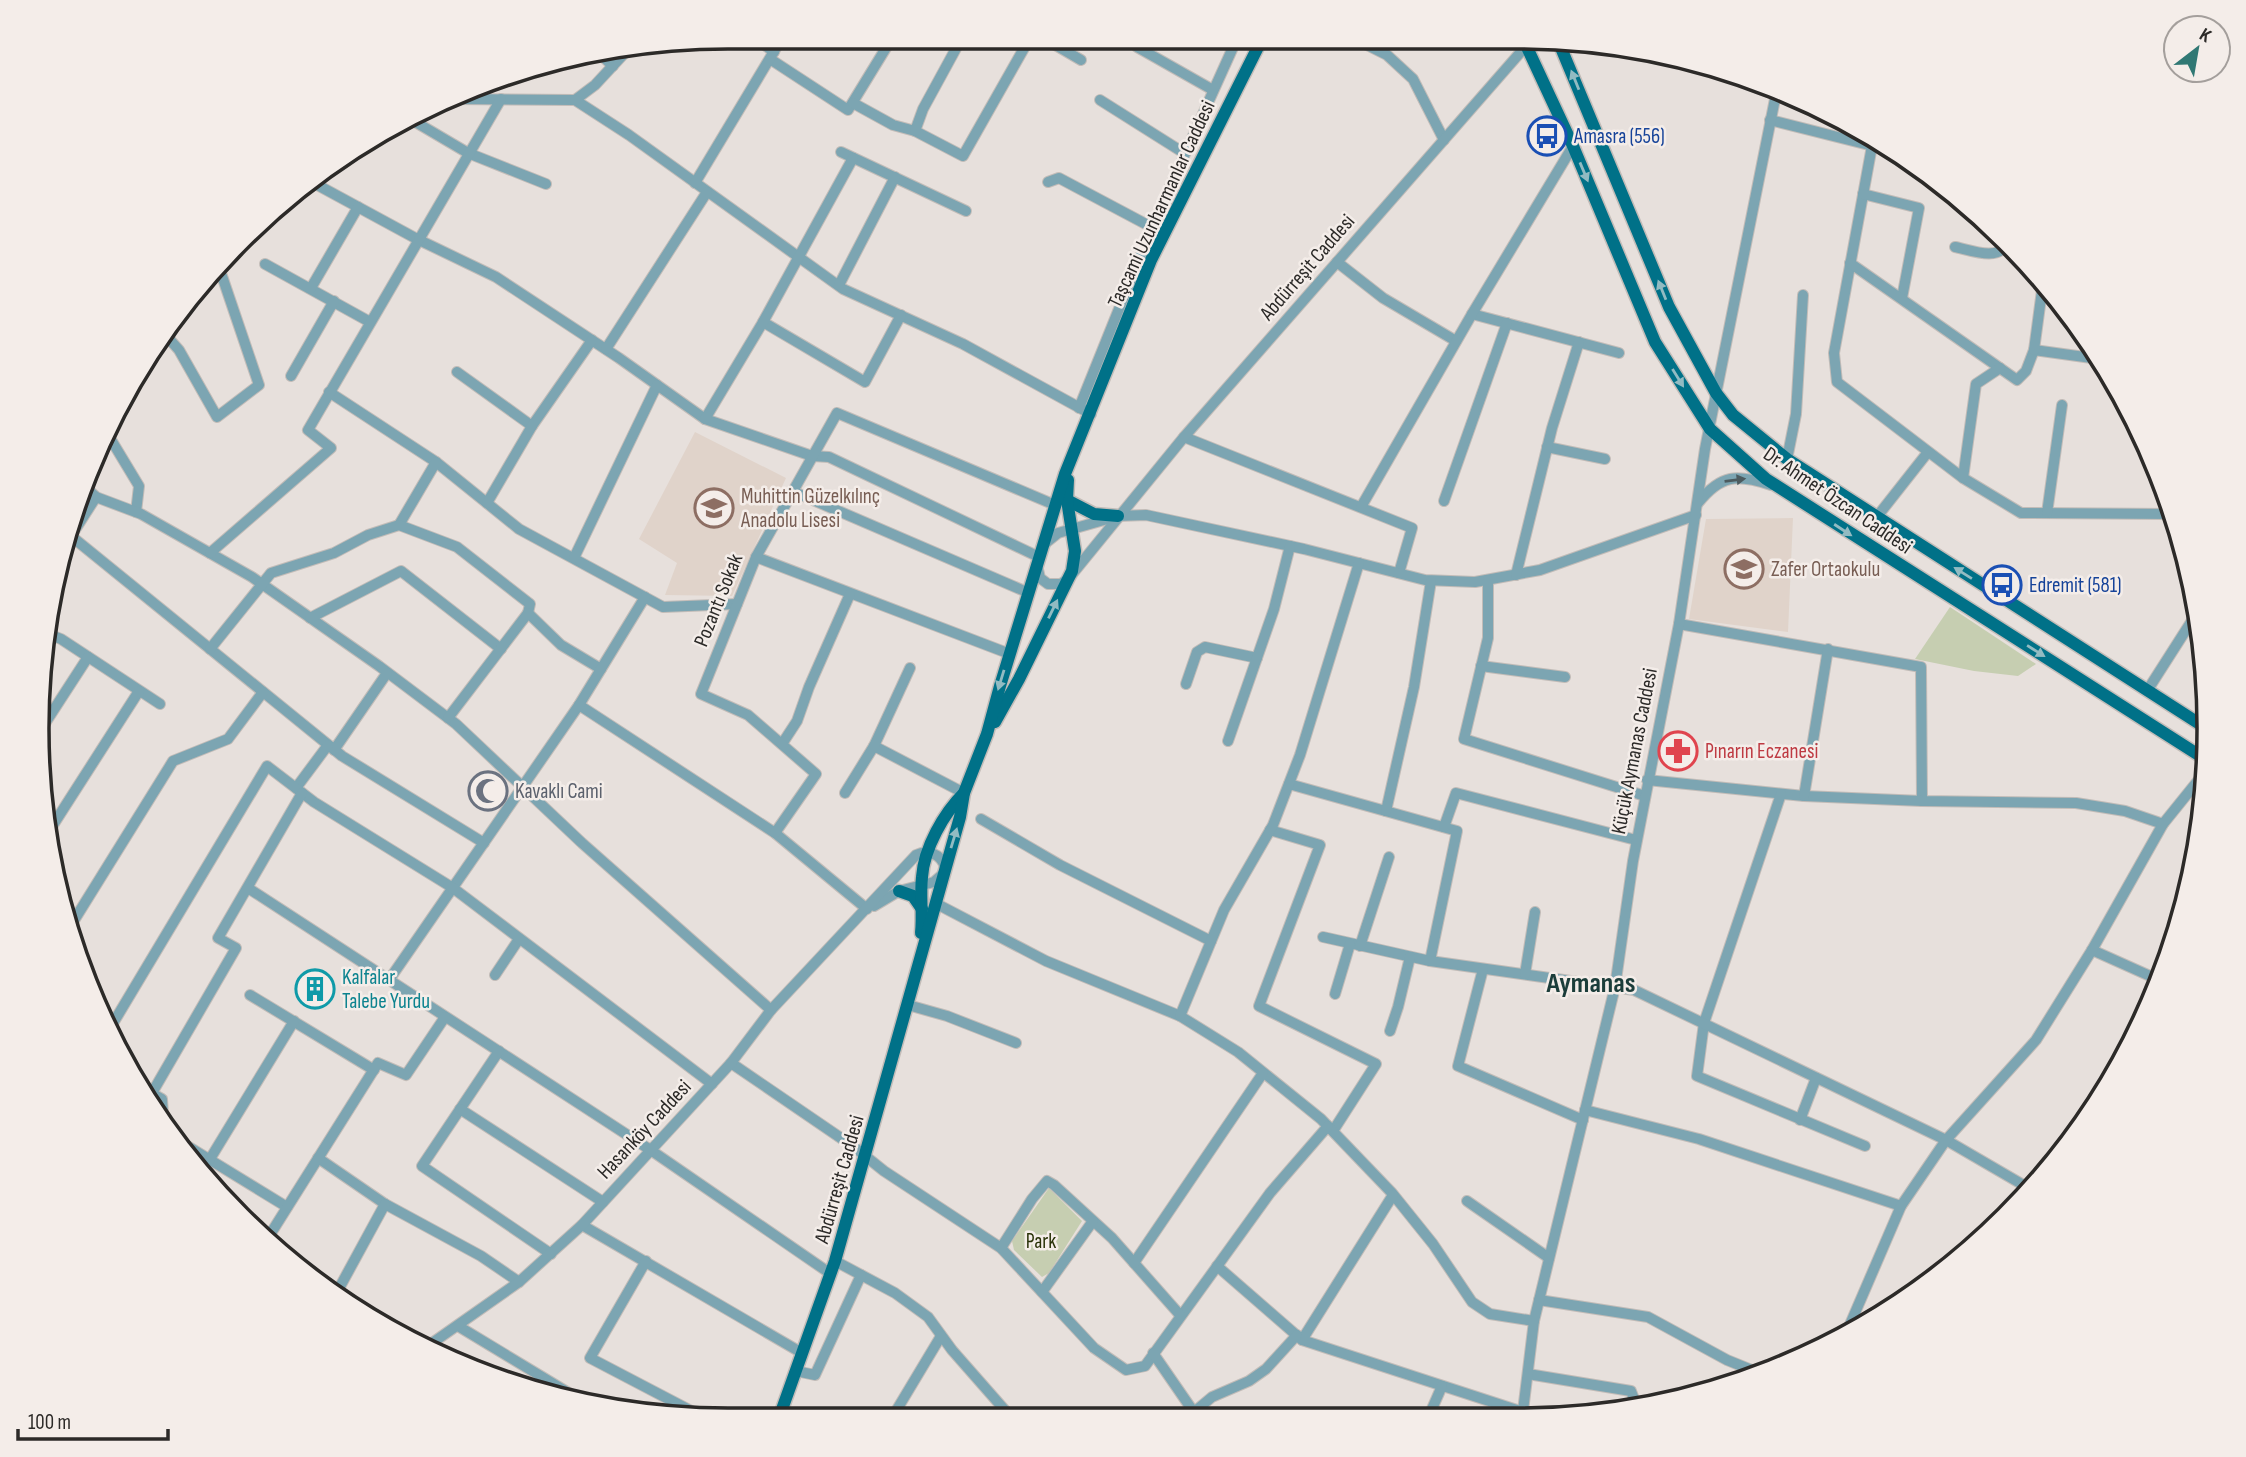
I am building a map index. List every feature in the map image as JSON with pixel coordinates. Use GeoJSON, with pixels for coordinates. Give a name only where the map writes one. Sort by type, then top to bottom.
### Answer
{"type":"FeatureCollection","features":[{"type":"Feature","properties":{"kind":"main road","name":"Taşcami Uzunharmanlar Caddesi"},"geometry":{"type":"LineString","coordinates":[[1040,555],[1061,503],[1072,461],[1146,273],[1257,49]]}},
{"type":"Feature","properties":{"kind":"main road","name":"Dr. Ahmet Özcan Caddesi"},"geometry":{"type":"LineString","coordinates":[[1528,49],[1573,146],[1655,342],[1710,429],[1766,479],[2196,754]]}},
{"type":"Feature","properties":{"kind":"main road","name":"Dr. Ahmet Özcan Caddesi"},"geometry":{"type":"LineString","coordinates":[[1562,50],[1669,307],[1716,393],[1733,415],[1787,459],[1876,518],[2197,722]]}},
{"type":"Feature","properties":{"kind":"main road","name":"Taşcami Uzunharmanlar Caddesi"},"geometry":{"type":"LineString","coordinates":[[1061,503],[1072,530],[1075,558],[1069,578]]}},
{"type":"Feature","properties":{"kind":"main road"},"geometry":{"type":"LineString","coordinates":[[1061,503],[1094,514],[1118,516]]}},
{"type":"Feature","properties":{"kind":"main road","name":"Abdürreşit Caddesi"},"geometry":{"type":"LineString","coordinates":[[922,950],[922,853],[964,793],[987,734],[1040,555]]}},
{"type":"Feature","properties":{"kind":"main road","name":"Abdürreşit Caddesi"},"geometry":{"type":"LineString","coordinates":[[987,734],[1013,691],[1069,578]]}},
{"type":"Feature","properties":{"kind":"main road","name":"Abdürreşit Caddesi"},"geometry":{"type":"LineString","coordinates":[[783,1408],[833,1267],[866,1157],[961,817],[964,793]]}},
{"type":"Feature","properties":{"kind":"main road"},"geometry":{"type":"LineString","coordinates":[[900,891],[913,896],[923,910]]}},
{"type":"Feature","properties":{"kind":"street"},"geometry":{"type":"LineString","coordinates":[[695,183],[775,51],[848,110],[885,49]]}},
{"type":"Feature","properties":{"kind":"street"},"geometry":{"type":"LineString","coordinates":[[915,131],[923,109],[956,49]]}},
{"type":"Feature","properties":{"kind":"street"},"geometry":{"type":"LineString","coordinates":[[853,103],[893,125],[915,131],[963,156],[1024,49]]}},
{"type":"Feature","properties":{"kind":"street"},"geometry":{"type":"LineString","coordinates":[[1062,49],[1081,60]]}},
{"type":"Feature","properties":{"kind":"street"},"geometry":{"type":"LineString","coordinates":[[1141,49],[1213,90]]}},
{"type":"Feature","properties":{"kind":"street"},"geometry":{"type":"LineString","coordinates":[[1079,408],[1152,227],[1233,49]]}},
{"type":"Feature","properties":{"kind":"street"},"geometry":{"type":"LineString","coordinates":[[1375,49],[1387,55],[1413,79],[1444,140]]}},
{"type":"Feature","properties":{"kind":"street","name":"Abdürreşit Caddesi"},"geometry":{"type":"LineString","coordinates":[[1069,578],[1184,437],[1522,49]]}},
{"type":"Feature","properties":{"kind":"street"},"geometry":{"type":"LineString","coordinates":[[575,100],[595,85],[620,58]]}},
{"type":"Feature","properties":{"kind":"street"},"geometry":{"type":"LineString","coordinates":[[607,60],[613,66]]}},
{"type":"Feature","properties":{"kind":"street"},"geometry":{"type":"LineString","coordinates":[[473,99],[575,100],[629,135],[839,285],[963,344],[1091,414]]}},
{"type":"Feature","properties":{"kind":"street"},"geometry":{"type":"LineString","coordinates":[[210,553],[331,448],[308,430],[501,99]]}},
{"type":"Feature","properties":{"kind":"street"},"geometry":{"type":"LineString","coordinates":[[1100,100],[1184,153]]}},
{"type":"Feature","properties":{"kind":"street","name":"Küçük Aymanas Caddesi"},"geometry":{"type":"LineString","coordinates":[[1523,1408],[1534,1321],[1615,987],[1636,840],[1679,624],[1716,393],[1775,100]]}},
{"type":"Feature","properties":{"kind":"street"},"geometry":{"type":"LineString","coordinates":[[1770,120],[1863,144]]}},
{"type":"Feature","properties":{"kind":"street"},"geometry":{"type":"LineString","coordinates":[[419,124],[468,153],[546,184]]}},
{"type":"Feature","properties":{"kind":"street"},"geometry":{"type":"LineString","coordinates":[[1361,507],[1456,341],[1573,146]]}},
{"type":"Feature","properties":{"kind":"street"},"geometry":{"type":"LineString","coordinates":[[1871,149],[1834,353],[1837,382],[1963,478],[2021,513],[2162,514]]}},
{"type":"Feature","properties":{"kind":"street"},"geometry":{"type":"LineString","coordinates":[[841,152],[965,211]]}},
{"type":"Feature","properties":{"kind":"street"},"geometry":{"type":"LineString","coordinates":[[705,419],[763,322],[853,158]]}},
{"type":"Feature","properties":{"kind":"street"},"geometry":{"type":"LineString","coordinates":[[839,285],[895,177]]}},
{"type":"Feature","properties":{"kind":"street"},"geometry":{"type":"LineString","coordinates":[[1048,182],[1059,178],[1164,233]]}},
{"type":"Feature","properties":{"kind":"street"},"geometry":{"type":"LineString","coordinates":[[319,186],[417,239],[496,277],[606,349],[705,419],[812,456],[829,457],[1040,555]]}},
{"type":"Feature","properties":{"kind":"street"},"geometry":{"type":"LineString","coordinates":[[606,349],[708,192]]}},
{"type":"Feature","properties":{"kind":"street"},"geometry":{"type":"LineString","coordinates":[[1863,194],[1919,208],[1902,298]]}},
{"type":"Feature","properties":{"kind":"street"},"geometry":{"type":"LineString","coordinates":[[311,288],[358,207]]}},
{"type":"Feature","properties":{"kind":"street"},"geometry":{"type":"LineString","coordinates":[[1955,247],[1989,254],[2001,252]]}},
{"type":"Feature","properties":{"kind":"street"},"geometry":{"type":"LineString","coordinates":[[1337,262],[1383,298],[1456,341]]}},
{"type":"Feature","properties":{"kind":"street"},"geometry":{"type":"LineString","coordinates":[[1850,263],[2017,380],[2025,371],[2034,350],[2041,296]]}},
{"type":"Feature","properties":{"kind":"street"},"geometry":{"type":"LineString","coordinates":[[265,264],[370,322]]}},
{"type":"Feature","properties":{"kind":"street"},"geometry":{"type":"LineString","coordinates":[[171,341],[179,350],[217,417],[259,385],[222,276]]}},
{"type":"Feature","properties":{"kind":"street"},"geometry":{"type":"LineString","coordinates":[[1787,459],[1796,414],[1803,295]]}},
{"type":"Feature","properties":{"kind":"street"},"geometry":{"type":"LineString","coordinates":[[292,376],[334,301]]}},
{"type":"Feature","properties":{"kind":"street"},"geometry":{"type":"LineString","coordinates":[[1472,314],[1619,353]]}},
{"type":"Feature","properties":{"kind":"street"},"geometry":{"type":"LineString","coordinates":[[763,322],[865,382],[901,315]]}},
{"type":"Feature","properties":{"kind":"street"},"geometry":{"type":"LineString","coordinates":[[1444,501],[1507,323]]}},
{"type":"Feature","properties":{"kind":"street"},"geometry":{"type":"LineString","coordinates":[[487,503],[532,426],[592,340]]}},
{"type":"Feature","properties":{"kind":"street"},"geometry":{"type":"LineString","coordinates":[[1516,575],[1547,447],[1579,342]]}},
{"type":"Feature","properties":{"kind":"street"},"geometry":{"type":"LineString","coordinates":[[2034,350],[2086,357]]}},
{"type":"Feature","properties":{"kind":"street"},"geometry":{"type":"LineString","coordinates":[[1963,478],[1976,384],[2000,368]]}},
{"type":"Feature","properties":{"kind":"street"},"geometry":{"type":"LineString","coordinates":[[457,372],[532,426]]}},
{"type":"Feature","properties":{"kind":"street"},"geometry":{"type":"LineString","coordinates":[[573,558],[657,385]]}},
{"type":"Feature","properties":{"kind":"street"},"geometry":{"type":"LineString","coordinates":[[329,392],[436,462],[519,529],[663,607],[737,604]]}},
{"type":"Feature","properties":{"kind":"street"},"geometry":{"type":"LineString","coordinates":[[2047,513],[2062,405]]}},
{"type":"Feature","properties":{"kind":"street","name":"Pozantı Sokak"},"geometry":{"type":"LineString","coordinates":[[782,744],[748,715],[701,694],[755,557],[837,413],[1061,503]]}},
{"type":"Feature","properties":{"kind":"street"},"geometry":{"type":"LineString","coordinates":[[1184,437],[1412,528],[1399,573]]}},
{"type":"Feature","properties":{"kind":"street"},"geometry":{"type":"LineString","coordinates":[[113,442],[139,486],[136,512]]}},
{"type":"Feature","properties":{"kind":"street"},"geometry":{"type":"LineString","coordinates":[[1547,447],[1605,459]]}},
{"type":"Feature","properties":{"kind":"street"},"geometry":{"type":"LineString","coordinates":[[1876,518],[1928,452]]}},
{"type":"Feature","properties":{"kind":"street"},"geometry":{"type":"LineString","coordinates":[[399,525],[436,462]]}},
{"type":"Feature","properties":{"kind":"street"},"geometry":{"type":"LineString","coordinates":[[1698,503],[1717,483],[1732,477],[1751,478],[1779,487]]}},
{"type":"Feature","properties":{"kind":"street"},"geometry":{"type":"LineString","coordinates":[[792,491],[1029,593]]}},
{"type":"Feature","properties":{"kind":"street"},"geometry":{"type":"LineString","coordinates":[[92,493],[136,512],[261,583],[448,718],[582,843],[771,1010]]}},
{"type":"Feature","properties":{"kind":"street"},"geometry":{"type":"LineString","coordinates":[[83,518],[96,497]]}},
{"type":"Feature","properties":{"kind":"street"},"geometry":{"type":"LineString","coordinates":[[1069,578],[1061,584],[1048,584],[1040,578],[1040,555],[1052,536],[1118,516],[1146,515],[1290,546],[1432,581],[1475,582],[1540,570],[1696,515]]}},
{"type":"Feature","properties":{"kind":"street"},"geometry":{"type":"LineString","coordinates":[[211,649],[271,573],[334,553],[368,535],[399,525],[457,547],[530,604],[528,613],[448,718]]}},
{"type":"Feature","properties":{"kind":"street"},"geometry":{"type":"LineString","coordinates":[[76,540],[331,748],[484,843]]}},
{"type":"Feature","properties":{"kind":"street"},"geometry":{"type":"LineString","coordinates":[[1228,741],[1274,609],[1290,546]]}},
{"type":"Feature","properties":{"kind":"street"},"geometry":{"type":"LineString","coordinates":[[755,557],[1010,654]]}},
{"type":"Feature","properties":{"kind":"street"},"geometry":{"type":"LineString","coordinates":[[1180,1016],[1224,910],[1270,830],[1289,784],[1359,563]]}},
{"type":"Feature","properties":{"kind":"street"},"geometry":{"type":"LineString","coordinates":[[310,618],[401,571],[501,649]]}},
{"type":"Feature","properties":{"kind":"street"},"geometry":{"type":"LineString","coordinates":[[1488,580],[1488,638],[1464,739],[1644,796]]}},
{"type":"Feature","properties":{"kind":"street"},"geometry":{"type":"LineString","coordinates":[[1386,811],[1413,687],[1432,581]]}},
{"type":"Feature","properties":{"kind":"street"},"geometry":{"type":"LineString","coordinates":[[775,833],[816,774],[782,744],[797,721],[850,594]]}},
{"type":"Feature","properties":{"kind":"street"},"geometry":{"type":"LineString","coordinates":[[389,980],[579,705],[645,597]]}},
{"type":"Feature","properties":{"kind":"street"},"geometry":{"type":"LineString","coordinates":[[528,613],[561,645],[601,669]]}},
{"type":"Feature","properties":{"kind":"street"},"geometry":{"type":"LineString","coordinates":[[1679,624],[1921,667],[1922,801]]}},
{"type":"Feature","properties":{"kind":"street"},"geometry":{"type":"LineString","coordinates":[[2147,691],[2189,626]]}},
{"type":"Feature","properties":{"kind":"street"},"geometry":{"type":"LineString","coordinates":[[55,637],[160,704]]}},
{"type":"Feature","properties":{"kind":"street"},"geometry":{"type":"LineString","coordinates":[[1186,684],[1197,652],[1205,647],[1257,658]]}},
{"type":"Feature","properties":{"kind":"street"},"geometry":{"type":"LineString","coordinates":[[1804,796],[1828,649]]}},
{"type":"Feature","properties":{"kind":"street"},"geometry":{"type":"LineString","coordinates":[[49,717],[88,657]]}},
{"type":"Feature","properties":{"kind":"street"},"geometry":{"type":"LineString","coordinates":[[1481,666],[1565,677]]}},
{"type":"Feature","properties":{"kind":"street"},"geometry":{"type":"LineString","coordinates":[[845,793],[874,746],[910,668]]}},
{"type":"Feature","properties":{"kind":"street"},"geometry":{"type":"LineString","coordinates":[[154,1090],[236,948],[218,938],[248,888],[299,791],[387,673]]}},
{"type":"Feature","properties":{"kind":"street"},"geometry":{"type":"LineString","coordinates":[[56,821],[139,691]]}},
{"type":"Feature","properties":{"kind":"street"},"geometry":{"type":"LineString","coordinates":[[76,917],[173,761],[228,739],[263,692]]}},
{"type":"Feature","properties":{"kind":"street"},"geometry":{"type":"LineString","coordinates":[[579,705],[775,833],[867,909]]}},
{"type":"Feature","properties":{"kind":"street"},"geometry":{"type":"LineString","coordinates":[[874,746],[964,793]]}},
{"type":"Feature","properties":{"kind":"street"},"geometry":{"type":"LineString","coordinates":[[115,1021],[267,766],[299,791],[453,888],[712,1084]]}},
{"type":"Feature","properties":{"kind":"street"},"geometry":{"type":"LineString","coordinates":[[1647,780],[1804,796],[2076,803],[2125,811],[2162,824]]}},
{"type":"Feature","properties":{"kind":"street"},"geometry":{"type":"LineString","coordinates":[[1289,784],[1457,831],[1430,961]]}},
{"type":"Feature","properties":{"kind":"street"},"geometry":{"type":"LineString","coordinates":[[1854,1319],[1901,1206],[1946,1140],[2036,1040],[2092,950],[2162,824],[2195,784]]}},
{"type":"Feature","properties":{"kind":"street"},"geometry":{"type":"LineString","coordinates":[[1444,827],[1456,793],[1636,840]]}},
{"type":"Feature","properties":{"kind":"street"},"geometry":{"type":"LineString","coordinates":[[1782,794],[1704,1023],[1697,1076],[1865,1146]]}},
{"type":"Feature","properties":{"kind":"street"},"geometry":{"type":"LineString","coordinates":[[981,819],[1060,865],[1211,941]]}},
{"type":"Feature","properties":{"kind":"street"},"geometry":{"type":"LineString","coordinates":[[731,1063],[1001,1248],[1094,1348],[1126,1370],[1145,1366],[1270,1193],[1330,1129],[1376,1064],[1259,1006],[1320,845],[1270,830]]}},
{"type":"Feature","properties":{"kind":"street"},"geometry":{"type":"LineString","coordinates":[[922,853],[940,858],[944,871]]}},
{"type":"Feature","properties":{"kind":"street","name":"Hasanköy Caddesi"},"geometry":{"type":"LineString","coordinates":[[435,1341],[519,1282],[582,1225],[731,1063],[771,1010],[922,853]]}},
{"type":"Feature","properties":{"kind":"street"},"geometry":{"type":"LineString","coordinates":[[1335,995],[1389,857]]}},
{"type":"Feature","properties":{"kind":"street","name":"Hasanköy Caddesi"},"geometry":{"type":"LineString","coordinates":[[867,909],[900,891],[933,882],[944,871]]}},
{"type":"Feature","properties":{"kind":"street"},"geometry":{"type":"LineString","coordinates":[[248,888],[833,1267],[861,1275],[895,1293],[928,1317],[1003,1408]]}},
{"type":"Feature","properties":{"kind":"street"},"geometry":{"type":"LineString","coordinates":[[935,904],[1046,961],[1180,1016],[1238,1052],[1330,1129],[1393,1195],[1433,1244],[1472,1302],[1490,1314],[1534,1321]]}},
{"type":"Feature","properties":{"kind":"street"},"geometry":{"type":"LineString","coordinates":[[1525,974],[1535,912]]}},
{"type":"Feature","properties":{"kind":"street"},"geometry":{"type":"LineString","coordinates":[[1323,937],[1430,961],[1634,990],[1946,1140],[2022,1184]]}},
{"type":"Feature","properties":{"kind":"street"},"geometry":{"type":"LineString","coordinates":[[495,975],[519,939]]}},
{"type":"Feature","properties":{"kind":"street"},"geometry":{"type":"LineString","coordinates":[[2092,950],[2150,977]]}},
{"type":"Feature","properties":{"kind":"street"},"geometry":{"type":"LineString","coordinates":[[1390,1031],[1410,957]]}},
{"type":"Feature","properties":{"kind":"street"},"geometry":{"type":"LineString","coordinates":[[1483,969],[1458,1066],[1584,1115],[1699,1139],[1901,1206]]}},
{"type":"Feature","properties":{"kind":"street"},"geometry":{"type":"LineString","coordinates":[[250,995],[374,1070]]}},
{"type":"Feature","properties":{"kind":"street"},"geometry":{"type":"LineString","coordinates":[[908,1005],[947,1016],[1016,1043]]}},
{"type":"Feature","properties":{"kind":"street"},"geometry":{"type":"LineString","coordinates":[[272,1231],[378,1063],[406,1074],[445,1017]]}},
{"type":"Feature","properties":{"kind":"street"},"geometry":{"type":"LineString","coordinates":[[210,1159],[294,1021]]}},
{"type":"Feature","properties":{"kind":"street"},"geometry":{"type":"LineString","coordinates":[[499,1051],[422,1166],[551,1254]]}},
{"type":"Feature","properties":{"kind":"street"},"geometry":{"type":"LineString","coordinates":[[1134,1263],[1263,1073]]}},
{"type":"Feature","properties":{"kind":"street"},"geometry":{"type":"LineString","coordinates":[[1800,1120],[1816,1077]]}},
{"type":"Feature","properties":{"kind":"street"},"geometry":{"type":"LineString","coordinates":[[460,1109],[603,1202]]}},
{"type":"Feature","properties":{"kind":"street"},"geometry":{"type":"LineString","coordinates":[[197,1151],[287,1207]]}},
{"type":"Feature","properties":{"kind":"street"},"geometry":{"type":"LineString","coordinates":[[318,1158],[385,1204],[481,1256],[519,1282]]}},
{"type":"Feature","properties":{"kind":"street"},"geometry":{"type":"LineString","coordinates":[[1001,1248],[1046,1181],[1054,1185],[1093,1221],[1180,1315]]}},
{"type":"Feature","properties":{"kind":"street"},"geometry":{"type":"LineString","coordinates":[[1204,1408],[1212,1396],[1249,1381],[1266,1369],[1300,1338],[1393,1195]]}},
{"type":"Feature","properties":{"kind":"street"},"geometry":{"type":"LineString","coordinates":[[1467,1201],[1549,1258]]}},
{"type":"Feature","properties":{"kind":"street"},"geometry":{"type":"LineString","coordinates":[[341,1286],[385,1204]]}},
{"type":"Feature","properties":{"kind":"street"},"geometry":{"type":"LineString","coordinates":[[1042,1292],[1093,1221]]}},
{"type":"Feature","properties":{"kind":"street"},"geometry":{"type":"LineString","coordinates":[[582,1225],[802,1353]]}},
{"type":"Feature","properties":{"kind":"street"},"geometry":{"type":"LineString","coordinates":[[646,1261],[590,1358],[684,1407]]}},
{"type":"Feature","properties":{"kind":"street"},"geometry":{"type":"LineString","coordinates":[[1217,1266],[1300,1338],[1503,1408]]}},
{"type":"Feature","properties":{"kind":"street"},"geometry":{"type":"LineString","coordinates":[[796,1371],[815,1375],[861,1275]]}},
{"type":"Feature","properties":{"kind":"street"},"geometry":{"type":"LineString","coordinates":[[1539,1300],[1648,1317],[1747,1368]]}},
{"type":"Feature","properties":{"kind":"street"},"geometry":{"type":"LineString","coordinates":[[458,1326],[542,1382]]}},
{"type":"Feature","properties":{"kind":"street"},"geometry":{"type":"LineString","coordinates":[[898,1408],[941,1336]]}},
{"type":"Feature","properties":{"kind":"street"},"geometry":{"type":"LineString","coordinates":[[1153,1353],[1194,1408]]}},
{"type":"Feature","properties":{"kind":"street"},"geometry":{"type":"LineString","coordinates":[[1528,1374],[1631,1391],[1634,1398]]}},
{"type":"Feature","properties":{"kind":"street"},"geometry":{"type":"LineString","coordinates":[[1432,1408],[1442,1386]]}},
{"type":"Feature","properties":{"kind":"shaded area","name":"Muhittin Güzelkılınç Anadolu Lisesi"},"geometry":{"type":"Polygon","coordinates":[[[695,432],[786,478],[732,596],[665,595],[677,563],[639,539],[695,432]]]}},
{"type":"Feature","properties":{"kind":"shaded area","name":"Zafer Ortaokulu"},"geometry":{"type":"Polygon","coordinates":[[[1793,518],[1788,632],[1689,619],[1706,519],[1793,518]]]}},
{"type":"Feature","properties":{"kind":"green space"},"geometry":{"type":"Polygon","coordinates":[[[1950,607],[2036,664],[2018,676],[1974,671],[1915,659],[1950,607]]]}},
{"type":"Feature","properties":{"kind":"green space","name":"Park"},"geometry":{"type":"Polygon","coordinates":[[[1049,1188],[1082,1221],[1049,1273],[1042,1277],[1014,1250],[1012,1241],[1049,1188]]]}},
{"type":"Feature","properties":{"kind":"place","name":"Amasra (556)"},"geometry":{"type":"Point","coordinates":[1547,136]}},
{"type":"Feature","properties":{"kind":"place","name":"Muhittin Güzelkılınç Anadolu Lisesi"},"geometry":{"type":"Point","coordinates":[714,508]}},
{"type":"Feature","properties":{"kind":"place","name":"Zafer Ortaokulu"},"geometry":{"type":"Point","coordinates":[1744,569]}},
{"type":"Feature","properties":{"kind":"place","name":"Edremit (581)"},"geometry":{"type":"Point","coordinates":[2002,585]}},
{"type":"Feature","properties":{"kind":"place","name":"Pınarın Eczanesi"},"geometry":{"type":"Point","coordinates":[1678,751]}},
{"type":"Feature","properties":{"kind":"place","name":"Kavaklı Cami"},"geometry":{"type":"Point","coordinates":[488,791]}},
{"type":"Feature","properties":{"kind":"place","name":"Kalfalar Talebe Yurdu"},"geometry":{"type":"Point","coordinates":[315,989]}},
{"type":"Feature","properties":{"kind":"district","name":"Aymanas"},"geometry":{"type":"Point","coordinates":[1591,982]}}]}
